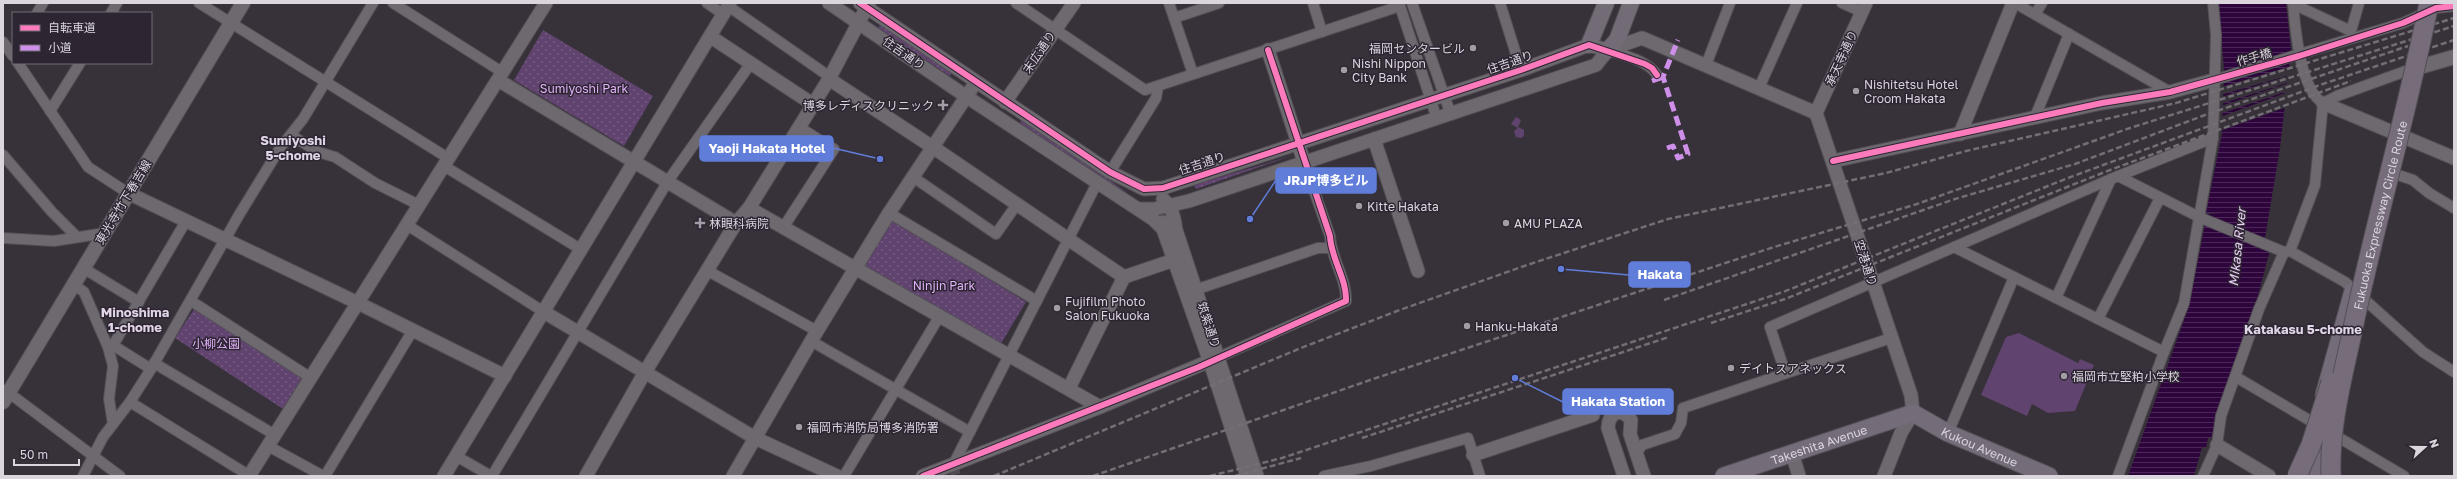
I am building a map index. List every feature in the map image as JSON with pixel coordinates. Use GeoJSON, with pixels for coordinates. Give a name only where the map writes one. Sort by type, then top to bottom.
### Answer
{"type":"FeatureCollection","features":[{"type":"Feature","properties":{"kind":"highway"},"geometry":{"type":"LineString","coordinates":[[2303,476],[2317,439],[2359,292],[2398,138],[2423,66],[2428,6]]}},
{"type":"Feature","properties":{"kind":"highway"},"geometry":{"type":"LineString","coordinates":[[2297,476],[2321,414],[2395,174],[2407,70],[2428,6]]}},
{"type":"Feature","properties":{"kind":"highway","name":"Fukuoka Expressway Circle Route"},"geometry":{"type":"LineString","coordinates":[[2398,138],[2428,6]]}},
{"type":"Feature","properties":{"kind":"highway","name":"Fukuoka Expressway Circle Route"},"geometry":{"type":"LineString","coordinates":[[2330,476],[2337,412],[2359,292],[2412,83],[2428,6]]}},
{"type":"Feature","properties":{"kind":"highway"},"geometry":{"type":"LineString","coordinates":[[2303,476],[2316,424],[2359,292]]}},
{"type":"Feature","properties":{"kind":"highway"},"geometry":{"type":"LineString","coordinates":[[2318,476],[2331,434],[2359,292]]}},
{"type":"Feature","properties":{"kind":"highway","name":"Kukou Avenue"},"geometry":{"type":"LineString","coordinates":[[1913,413],[1948,433],[2049,476]]}},
{"type":"Feature","properties":{"kind":"highway","name":"Takeshita Avenue"},"geometry":{"type":"LineString","coordinates":[[1724,476],[1913,413]]}},
{"type":"Feature","properties":{"kind":"main road","name":"東光寺竹下春吉線"},"geometry":{"type":"LineString","coordinates":[[5,394],[243,3]]}},
{"type":"Feature","properties":{"kind":"main road"},"geometry":{"type":"LineString","coordinates":[[1589,45],[1606,3]]}},
{"type":"Feature","properties":{"kind":"main road"},"geometry":{"type":"LineString","coordinates":[[1608,50],[1617,40],[1631,3]]}},
{"type":"Feature","properties":{"kind":"main road"},"geometry":{"type":"LineString","coordinates":[[2423,66],[2451,61]]}},
{"type":"Feature","properties":{"kind":"street"},"geometry":{"type":"LineString","coordinates":[[38,12],[43,3]]}},
{"type":"Feature","properties":{"kind":"street"},"geometry":{"type":"LineString","coordinates":[[112,12],[117,3]]}},
{"type":"Feature","properties":{"kind":"street"},"geometry":{"type":"LineString","coordinates":[[83,476],[93,456],[113,424],[130,402],[191,301],[239,215],[280,148],[304,119],[324,82],[372,3]]}},
{"type":"Feature","properties":{"kind":"street"},"geometry":{"type":"LineString","coordinates":[[393,3],[500,76],[736,223]]}},
{"type":"Feature","properties":{"kind":"street"},"geometry":{"type":"LineString","coordinates":[[130,402],[249,476],[546,3]]}},
{"type":"Feature","properties":{"kind":"street"},"geometry":{"type":"LineString","coordinates":[[707,3],[727,8],[1069,238],[1124,277]]}},
{"type":"Feature","properties":{"kind":"street","name":"住吉通り"},"geometry":{"type":"LineString","coordinates":[[829,3],[967,97],[1153,219],[1163,229]]}},
{"type":"Feature","properties":{"kind":"street"},"geometry":{"type":"LineString","coordinates":[[1016,3],[1145,90],[1158,87],[1399,5],[1437,119]]}},
{"type":"Feature","properties":{"kind":"street","name":"末広通り"},"geometry":{"type":"LineString","coordinates":[[1005,102],[1074,3]]}},
{"type":"Feature","properties":{"kind":"street"},"geometry":{"type":"LineString","coordinates":[[1169,3],[1193,74]]}},
{"type":"Feature","properties":{"kind":"street"},"geometry":{"type":"LineString","coordinates":[[1174,18],[1219,3]]}},
{"type":"Feature","properties":{"kind":"street"},"geometry":{"type":"LineString","coordinates":[[1313,3],[1322,32]]}},
{"type":"Feature","properties":{"kind":"street"},"geometry":{"type":"LineString","coordinates":[[1412,3],[1451,115]]}},
{"type":"Feature","properties":{"kind":"street"},"geometry":{"type":"LineString","coordinates":[[1500,3],[1521,70]]}},
{"type":"Feature","properties":{"kind":"street"},"geometry":{"type":"LineString","coordinates":[[1706,65],[1730,3]]}},
{"type":"Feature","properties":{"kind":"street"},"geometry":{"type":"LineString","coordinates":[[1760,88],[1797,3]]}},
{"type":"Feature","properties":{"kind":"street"},"geometry":{"type":"LineString","coordinates":[[1842,3],[1864,8]]}},
{"type":"Feature","properties":{"kind":"street"},"geometry":{"type":"LineString","coordinates":[[1960,134],[2014,3],[2170,92]]}},
{"type":"Feature","properties":{"kind":"street"},"geometry":{"type":"LineString","coordinates":[[2035,14],[2042,3]]}},
{"type":"Feature","properties":{"kind":"street"},"geometry":{"type":"LineString","coordinates":[[2118,476],[2164,352],[2184,303],[2201,218],[2213,138],[2217,79],[2216,35],[2213,3]]}},
{"type":"Feature","properties":{"kind":"street"},"geometry":{"type":"LineString","coordinates":[[2293,3],[2352,35],[2359,3]]}},
{"type":"Feature","properties":{"kind":"street"},"geometry":{"type":"LineString","coordinates":[[2203,476],[2216,445],[2221,416],[2259,309],[2287,252],[2315,185],[2318,100],[2297,55],[2293,3]]}},
{"type":"Feature","properties":{"kind":"street"},"geometry":{"type":"LineString","coordinates":[[204,4],[230,23],[324,82],[582,250]]}},
{"type":"Feature","properties":{"kind":"street"},"geometry":{"type":"LineString","coordinates":[[586,476],[646,372],[736,223],[749,208],[799,127],[814,106],[859,23],[866,5]]}},
{"type":"Feature","properties":{"kind":"street","name":"住吉通り"},"geometry":{"type":"LineString","coordinates":[[866,5],[1005,102],[1110,172],[1144,189],[1163,188],[1444,96],[1589,45]]}},
{"type":"Feature","properties":{"kind":"street","name":"作手橋"},"geometry":{"type":"LineString","coordinates":[[2217,79],[2297,55],[2428,6],[2454,6]]}},
{"type":"Feature","properties":{"kind":"street"},"geometry":{"type":"LineString","coordinates":[[444,476],[727,8]]}},
{"type":"Feature","properties":{"kind":"street","name":"承天寺通り"},"geometry":{"type":"LineString","coordinates":[[1816,113],[1864,8]]}},
{"type":"Feature","properties":{"kind":"street"},"geometry":{"type":"LineString","coordinates":[[2035,117],[2070,34]]}},
{"type":"Feature","properties":{"kind":"street"},"geometry":{"type":"LineString","coordinates":[[711,36],[814,106]]}},
{"type":"Feature","properties":{"kind":"street"},"geometry":{"type":"LineString","coordinates":[[1138,209],[1189,201],[1374,139],[1451,115],[1596,65],[1608,50],[1642,38],[1816,113]]}},
{"type":"Feature","properties":{"kind":"street"},"geometry":{"type":"LineString","coordinates":[[3,42],[12,53]]}},
{"type":"Feature","properties":{"kind":"street"},"geometry":{"type":"LineString","coordinates":[[1589,45],[1608,50],[1645,64],[1657,75]]}},
{"type":"Feature","properties":{"kind":"street"},"geometry":{"type":"LineString","coordinates":[[923,476],[1100,407],[1346,301],[1346,292],[1330,248],[1330,236],[1297,143],[1268,50]]}},
{"type":"Feature","properties":{"kind":"street"},"geometry":{"type":"LineString","coordinates":[[456,456],[491,476],[668,181],[751,63]]}},
{"type":"Feature","properties":{"kind":"street"},"geometry":{"type":"LineString","coordinates":[[19,64],[88,167],[128,193],[358,302],[505,376]]}},
{"type":"Feature","properties":{"kind":"street"},"geometry":{"type":"LineString","coordinates":[[50,111],[79,64]]}},
{"type":"Feature","properties":{"kind":"street"},"geometry":{"type":"LineString","coordinates":[[2318,100],[2337,96],[2407,70],[2423,66]]}},
{"type":"Feature","properties":{"kind":"street"},"geometry":{"type":"LineString","coordinates":[[1833,161],[2035,117],[2170,92],[2217,79]]}},
{"type":"Feature","properties":{"kind":"street"},"geometry":{"type":"LineString","coordinates":[[733,476],[814,336],[889,213],[934,148],[976,82]]}},
{"type":"Feature","properties":{"kind":"street"},"geometry":{"type":"LineString","coordinates":[[1110,172],[1156,98],[1158,87]]}},
{"type":"Feature","properties":{"kind":"street"},"geometry":{"type":"LineString","coordinates":[[2318,100],[2398,138],[2454,158]]}},
{"type":"Feature","properties":{"kind":"street","name":"空港通り"},"geometry":{"type":"LineString","coordinates":[[1816,113],[1911,395],[1913,413]]}},
{"type":"Feature","properties":{"kind":"street"},"geometry":{"type":"LineString","coordinates":[[783,228],[834,149],[799,127]]}},
{"type":"Feature","properties":{"kind":"street"},"geometry":{"type":"LineString","coordinates":[[291,135],[318,152],[335,157],[375,183],[419,205]]}},
{"type":"Feature","properties":{"kind":"street"},"geometry":{"type":"LineString","coordinates":[[1785,372],[1770,327],[2115,177],[2213,138]]}},
{"type":"Feature","properties":{"kind":"street"},"geometry":{"type":"LineString","coordinates":[[1374,139],[1418,271]]}},
{"type":"Feature","properties":{"kind":"street"},"geometry":{"type":"LineString","coordinates":[[3,155],[52,212],[76,236]]}},
{"type":"Feature","properties":{"kind":"street"},"geometry":{"type":"LineString","coordinates":[[2395,174],[2413,180],[2429,193],[2454,208]]}},
{"type":"Feature","properties":{"kind":"street"},"geometry":{"type":"LineString","coordinates":[[913,177],[996,234],[1017,204]]}},
{"type":"Feature","properties":{"kind":"street"},"geometry":{"type":"LineString","coordinates":[[2115,177],[2201,218],[2273,248],[2287,252],[2338,278],[2359,292],[2423,352],[2454,372]]}},
{"type":"Feature","properties":{"kind":"street"},"geometry":{"type":"LineString","coordinates":[[2056,298],[2115,177]]}},
{"type":"Feature","properties":{"kind":"street"},"geometry":{"type":"LineString","coordinates":[[1165,204],[1172,187],[1180,182]]}},
{"type":"Feature","properties":{"kind":"street"},"geometry":{"type":"LineString","coordinates":[[953,465],[1008,354],[1037,301],[1097,183]]}},
{"type":"Feature","properties":{"kind":"street"},"geometry":{"type":"LineString","coordinates":[[1144,189],[1165,204]]}},
{"type":"Feature","properties":{"kind":"street"},"geometry":{"type":"LineString","coordinates":[[2098,319],[2160,198]]}},
{"type":"Feature","properties":{"kind":"street"},"geometry":{"type":"LineString","coordinates":[[1175,224],[1175,211],[1189,201]]}},
{"type":"Feature","properties":{"kind":"street","name":"筑紫通り"},"geometry":{"type":"LineString","coordinates":[[1165,204],[1175,224],[1198,289],[1214,359],[1247,476]]}},
{"type":"Feature","properties":{"kind":"street","name":"筑紫通り"},"geometry":{"type":"LineString","coordinates":[[1165,204],[1163,229],[1214,359],[1257,476]]}},
{"type":"Feature","properties":{"kind":"street"},"geometry":{"type":"LineString","coordinates":[[749,208],[939,317],[1069,388],[1100,407]]}},
{"type":"Feature","properties":{"kind":"street"},"geometry":{"type":"LineString","coordinates":[[889,213],[1037,301]]}},
{"type":"Feature","properties":{"kind":"street"},"geometry":{"type":"LineString","coordinates":[[110,345],[138,302],[186,221]]}},
{"type":"Feature","properties":{"kind":"street"},"geometry":{"type":"LineString","coordinates":[[407,225],[544,312],[755,438],[837,476]]}},
{"type":"Feature","properties":{"kind":"street"},"geometry":{"type":"LineString","coordinates":[[3,238],[54,241],[105,232]]}},
{"type":"Feature","properties":{"kind":"street"},"geometry":{"type":"LineString","coordinates":[[1954,247],[2164,352]]}},
{"type":"Feature","properties":{"kind":"street"},"geometry":{"type":"LineString","coordinates":[[1198,289],[1318,248],[1330,248]]}},
{"type":"Feature","properties":{"kind":"street"},"geometry":{"type":"LineString","coordinates":[[1069,388],[1124,277],[1174,260]]}},
{"type":"Feature","properties":{"kind":"street"},"geometry":{"type":"LineString","coordinates":[[83,268],[138,302]]}},
{"type":"Feature","properties":{"kind":"street"},"geometry":{"type":"LineString","coordinates":[[708,271],[814,336],[896,389],[970,432]]}},
{"type":"Feature","properties":{"kind":"street"},"geometry":{"type":"LineString","coordinates":[[1948,433],[2014,277]]}},
{"type":"Feature","properties":{"kind":"street"},"geometry":{"type":"LineString","coordinates":[[73,284],[84,292],[110,345],[112,366],[110,399],[113,424]]}},
{"type":"Feature","properties":{"kind":"street"},"geometry":{"type":"LineString","coordinates":[[191,301],[311,378]]}},
{"type":"Feature","properties":{"kind":"street"},"geometry":{"type":"LineString","coordinates":[[844,476],[939,317]]}},
{"type":"Feature","properties":{"kind":"street"},"geometry":{"type":"LineString","coordinates":[[268,446],[324,476],[413,330]]}},
{"type":"Feature","properties":{"kind":"street"},"geometry":{"type":"LineString","coordinates":[[1636,454],[1642,445],[1675,434],[1681,423],[1683,408],[1785,372],[1891,338]]}},
{"type":"Feature","properties":{"kind":"street"},"geometry":{"type":"LineString","coordinates":[[110,345],[152,366],[275,435]]}},
{"type":"Feature","properties":{"kind":"street"},"geometry":{"type":"LineString","coordinates":[[2236,377],[2404,476]]}},
{"type":"Feature","properties":{"kind":"street"},"geometry":{"type":"LineString","coordinates":[[5,394],[120,476]]}},
{"type":"Feature","properties":{"kind":"street"},"geometry":{"type":"LineString","coordinates":[[1624,476],[1608,428],[1608,420],[1613,414],[1620,412],[1626,414],[1631,420],[1630,434],[1644,476]]}},
{"type":"Feature","properties":{"kind":"street"},"geometry":{"type":"LineString","coordinates":[[1884,476],[1901,433],[1913,413]]}},
{"type":"Feature","properties":{"kind":"street"},"geometry":{"type":"LineString","coordinates":[[1473,455],[1593,415]]}},
{"type":"Feature","properties":{"kind":"street"},"geometry":{"type":"LineString","coordinates":[[1324,476],[1371,466],[1460,438],[1468,438],[1480,476]]}},
{"type":"Feature","properties":{"kind":"street"},"geometry":{"type":"LineString","coordinates":[[2216,445],[2269,476]]}},
{"type":"Feature","properties":{"kind":"street"},"geometry":{"type":"LineString","coordinates":[[1792,453],[1799,476]]}},
{"type":"Feature","properties":{"kind":"green space"},"geometry":{"type":"Polygon","coordinates":[[[880,25],[952,73],[950,76],[878,28],[880,25]]]}},
{"type":"Feature","properties":{"kind":"green space","name":"Sumiyoshi Park"},"geometry":{"type":"Polygon","coordinates":[[[543,30],[653,96],[624,146],[514,80],[543,30]]]}},
{"type":"Feature","properties":{"kind":"green space"},"geometry":{"type":"Polygon","coordinates":[[[1516,117],[1521,120],[1518,127],[1524,130],[1524,136],[1521,138],[1516,137],[1514,131],[1518,128],[1511,124],[1516,117]]]}},
{"type":"Feature","properties":{"kind":"green space"},"geometry":{"type":"Polygon","coordinates":[[[1022,120],[1128,193],[1111,184],[1020,123],[1022,120]]]}},
{"type":"Feature","properties":{"kind":"green space"},"geometry":{"type":"Polygon","coordinates":[[[1291,156],[1196,189],[1194,185],[1291,156]]]}},
{"type":"Feature","properties":{"kind":"green space","name":"Ninjin Park"},"geometry":{"type":"Polygon","coordinates":[[[892,220],[1026,302],[997,350],[862,268],[892,220]]]}},
{"type":"Feature","properties":{"kind":"green space","name":"小柳公園"},"geometry":{"type":"Polygon","coordinates":[[[195,308],[303,379],[283,409],[175,338],[195,308]]]}},
{"type":"Feature","properties":{"kind":"green space"},"geometry":{"type":"Polygon","coordinates":[[[2019,333],[2078,363],[2080,359],[2094,365],[2075,411],[2048,413],[2032,404],[2027,416],[1981,395],[2006,337],[2019,333]]]}},
{"type":"Feature","properties":{"kind":"water","name":"Mikasa River"},"geometry":{"type":"Polygon","coordinates":[[[2218,3],[2286,3],[2291,50],[2280,148],[2265,238],[2269,254],[2255,307],[2217,414],[2211,438],[2208,438],[2206,448],[2202,447],[2194,476],[2128,476],[2189,306],[2207,214],[2225,214],[2206,213],[2222,134],[2224,68],[2218,3]]]}},
{"type":"Feature","properties":{"kind":"pier"},"geometry":{"type":"Polygon","coordinates":[[[2291,66],[2290,82],[2221,104],[2221,97],[2290,75],[2221,95],[2221,87],[2291,66]]]}},
{"type":"Feature","properties":{"kind":"pier"},"geometry":{"type":"Polygon","coordinates":[[[2289,83],[2288,91],[2220,114],[2221,106],[2289,83]]]}},
{"type":"Feature","properties":{"kind":"pier"},"geometry":{"type":"Polygon","coordinates":[[[2288,92],[2287,107],[2220,131],[2220,117],[2288,92]]]}},
{"type":"Feature","properties":{"kind":"tunnel"},"geometry":{"type":"LineString","coordinates":[[953,465],[956,476]]}},
{"type":"Feature","properties":{"kind":"railway"},"geometry":{"type":"LineString","coordinates":[[994,476],[1301,348],[1397,311],[1527,265],[1668,219],[1886,173],[1966,151],[2176,103],[2454,18]]}},
{"type":"Feature","properties":{"kind":"railway"},"geometry":{"type":"LineString","coordinates":[[1093,476],[1376,378],[1771,248],[1917,204],[2130,128],[2454,26]]}},
{"type":"Feature","properties":{"kind":"railway"},"geometry":{"type":"LineString","coordinates":[[1210,476],[1282,458],[1783,292],[2068,178],[2320,85],[2454,40]]}},
{"type":"Feature","properties":{"kind":"railway"},"geometry":{"type":"LineString","coordinates":[[1664,300],[1955,199],[2075,164],[2205,115],[2408,46]]}},
{"type":"Feature","properties":{"kind":"railway"},"geometry":{"type":"LineString","coordinates":[[1711,323],[1785,299],[2110,170],[2351,81]]}},
{"type":"Feature","properties":{"kind":"railway"},"geometry":{"type":"LineString","coordinates":[[1362,438],[1669,337]]}},
{"type":"Feature","properties":{"kind":"railway"},"geometry":{"type":"LineString","coordinates":[[1235,476],[1301,458]]}},
{"type":"Feature","properties":{"kind":"marked path"},"geometry":{"type":"LineString","coordinates":[[1667,148],[1673,146],[1678,158],[1688,154],[1663,77],[1678,40]]}},
{"type":"Feature","properties":{"kind":"marked path"},"geometry":{"type":"LineString","coordinates":[[1652,81],[1663,77]]}},
{"type":"Feature","properties":{"kind":"cycle path"},"geometry":{"type":"LineString","coordinates":[[860,3],[1110,172],[1144,189],[1163,188],[1521,70],[1589,45],[1645,64],[1652,68],[1657,75]]}},
{"type":"Feature","properties":{"kind":"cycle path"},"geometry":{"type":"LineString","coordinates":[[1833,161],[2102,103],[2170,92],[2299,56],[2403,23],[2436,8],[2454,6]]}},
{"type":"Feature","properties":{"kind":"cycle path"},"geometry":{"type":"LineString","coordinates":[[923,476],[1199,367],[1346,301],[1346,293],[1333,253],[1330,236],[1268,50]]}},
{"type":"Feature","properties":{"kind":"place","name":"福岡センタービル"},"geometry":{"type":"Point","coordinates":[1473,48]}},
{"type":"Feature","properties":{"kind":"place","name":"Nishi Nippon City Bank"},"geometry":{"type":"Point","coordinates":[1344,70]}},
{"type":"Feature","properties":{"kind":"place","name":"Nishitetsu Hotel Croom Hakata"},"geometry":{"type":"Point","coordinates":[1856,91]}},
{"type":"Feature","properties":{"kind":"place","name":"博多レディスクリニック"},"geometry":{"type":"Point","coordinates":[943,105]}},
{"type":"Feature","properties":{"kind":"place","name":"Yaoji Hakata Hotel"},"geometry":{"type":"Point","coordinates":[880,159]}},
{"type":"Feature","properties":{"kind":"place","name":"Kitte Hakata"},"geometry":{"type":"Point","coordinates":[1359,206]}},
{"type":"Feature","properties":{"kind":"place","name":"JRJP博多ビル"},"geometry":{"type":"Point","coordinates":[1250,219]}},
{"type":"Feature","properties":{"kind":"place","name":"林眼科病院"},"geometry":{"type":"Point","coordinates":[700,223]}},
{"type":"Feature","properties":{"kind":"place","name":"AMU PLAZA"},"geometry":{"type":"Point","coordinates":[1506,223]}},
{"type":"Feature","properties":{"kind":"place","name":"Hakata"},"geometry":{"type":"Point","coordinates":[1561,269]}},
{"type":"Feature","properties":{"kind":"place","name":"Fujifilm Photo Salon Fukuoka"},"geometry":{"type":"Point","coordinates":[1057,308]}},
{"type":"Feature","properties":{"kind":"place","name":"Hanku-Hakata"},"geometry":{"type":"Point","coordinates":[1467,326]}},
{"type":"Feature","properties":{"kind":"place","name":"デイトスアネックス"},"geometry":{"type":"Point","coordinates":[1731,368]}},
{"type":"Feature","properties":{"kind":"place","name":"福岡市立堅粕小学校"},"geometry":{"type":"Point","coordinates":[2064,376]}},
{"type":"Feature","properties":{"kind":"place","name":"Hakata Station"},"geometry":{"type":"Point","coordinates":[1515,378]}},
{"type":"Feature","properties":{"kind":"place","name":"福岡市消防局博多消防署"},"geometry":{"type":"Point","coordinates":[799,427]}},
{"type":"Feature","properties":{"kind":"district","name":"Sumiyoshi 5-chome"},"geometry":{"type":"Point","coordinates":[293,148]}},
{"type":"Feature","properties":{"kind":"district","name":"Minoshima 1-chome"},"geometry":{"type":"Point","coordinates":[135,320]}},
{"type":"Feature","properties":{"kind":"district","name":"Katakasu 5-chome"},"geometry":{"type":"Point","coordinates":[2303,329]}}]}
